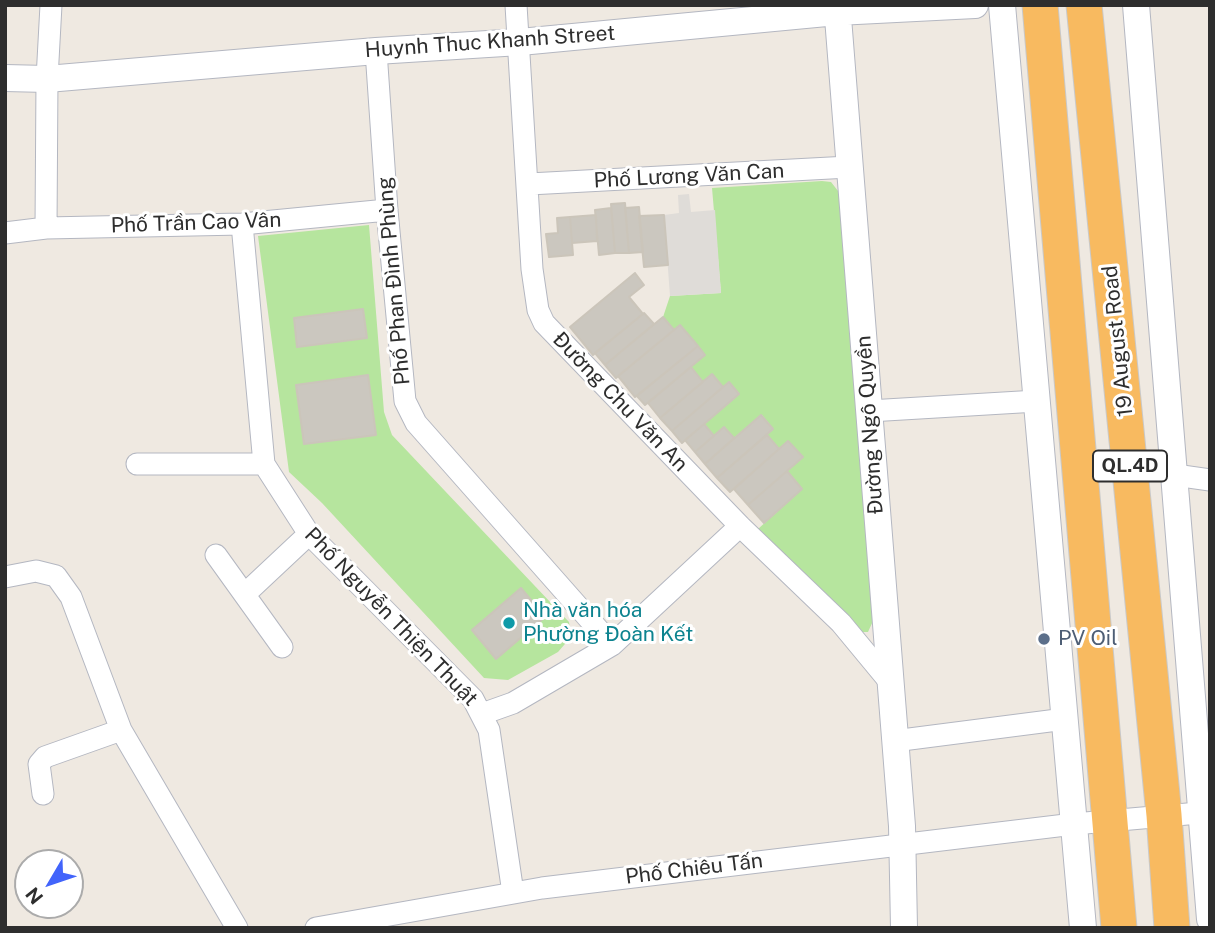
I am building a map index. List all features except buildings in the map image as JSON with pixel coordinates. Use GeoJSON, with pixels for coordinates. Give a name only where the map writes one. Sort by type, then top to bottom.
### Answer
{"type":"FeatureCollection","features":[{"type":"Feature","properties":{"kind":"highway","name":"QL.4D"},"geometry":{"type":"LineString","coordinates":[[1040,5],[1119,928]]}},
{"type":"Feature","properties":{"kind":"highway","name":"19 August Road"},"geometry":{"type":"LineString","coordinates":[[1084,5],[1164,815],[1172,928]]}},
{"type":"Feature","properties":{"kind":"street"},"geometry":{"type":"LineString","coordinates":[[46,228],[47,79],[51,5]]}},
{"type":"Feature","properties":{"kind":"street","name":"Đường Chu Văn An"},"geometry":{"type":"LineString","coordinates":[[516,5],[533,279],[538,310],[544,323],[740,526],[841,623],[889,681]]}},
{"type":"Feature","properties":{"kind":"street","name":"Huynh Thuc Khanh Street"},"geometry":{"type":"LineString","coordinates":[[5,78],[47,79],[376,51],[520,42],[837,9],[975,5]]}},
{"type":"Feature","properties":{"kind":"street"},"geometry":{"type":"LineString","coordinates":[[1002,5],[1083,928]]}},
{"type":"Feature","properties":{"kind":"street"},"geometry":{"type":"LineString","coordinates":[[1136,5],[1206,812],[1210,919]]}},
{"type":"Feature","properties":{"kind":"street","name":"Đường Ngô Quyền"},"geometry":{"type":"LineString","coordinates":[[837,9],[902,844],[904,928]]}},
{"type":"Feature","properties":{"kind":"street","name":"Phố Phan Đình Phùng"},"geometry":{"type":"LineString","coordinates":[[376,51],[387,210],[405,401],[416,424],[612,645]]}},
{"type":"Feature","properties":{"kind":"street","name":"Phố Lương Văn Can"},"geometry":{"type":"LineString","coordinates":[[529,184],[849,167]]}},
{"type":"Feature","properties":{"kind":"street","name":"Phố Trần Cao Vân"},"geometry":{"type":"LineString","coordinates":[[5,233],[46,228],[242,224],[387,210]]}},
{"type":"Feature","properties":{"kind":"street","name":"Phố Nguyễn Thiện Thuật"},"geometry":{"type":"LineString","coordinates":[[242,224],[264,464],[309,534],[473,699],[482,714],[489,730],[513,893]]}},
{"type":"Feature","properties":{"kind":"street"},"geometry":{"type":"LineString","coordinates":[[869,411],[1037,401]]}},
{"type":"Feature","properties":{"kind":"street"},"geometry":{"type":"LineString","coordinates":[[136,464],[264,464]]}},
{"type":"Feature","properties":{"kind":"street"},"geometry":{"type":"LineString","coordinates":[[1175,475],[1210,480]]}},
{"type":"Feature","properties":{"kind":"street"},"geometry":{"type":"LineString","coordinates":[[482,714],[513,702],[612,645],[740,526]]}},
{"type":"Feature","properties":{"kind":"street"},"geometry":{"type":"LineString","coordinates":[[245,594],[309,534]]}},
{"type":"Feature","properties":{"kind":"street"},"geometry":{"type":"LineString","coordinates":[[216,555],[282,647]]}},
{"type":"Feature","properties":{"kind":"street"},"geometry":{"type":"LineString","coordinates":[[5,577],[36,571],[56,576],[71,597],[121,730],[237,928]]}},
{"type":"Feature","properties":{"kind":"street"},"geometry":{"type":"LineString","coordinates":[[894,741],[1065,719]]}},
{"type":"Feature","properties":{"kind":"street"},"geometry":{"type":"LineString","coordinates":[[43,794],[39,764],[45,757],[121,730]]}},
{"type":"Feature","properties":{"kind":"street","name":"Phố Chiêu Tấn"},"geometry":{"type":"LineString","coordinates":[[316,928],[513,893],[902,844],[1206,812]]}},
{"type":"Feature","properties":{"kind":"green space"},"geometry":{"type":"Polygon","coordinates":[[[831,182],[842,196],[873,621],[868,632],[862,632],[758,529],[802,489],[787,471],[802,457],[788,441],[779,449],[767,435],[773,429],[762,415],[734,438],[724,427],[714,436],[704,424],[739,394],[729,382],[723,387],[712,374],[703,382],[691,367],[704,355],[680,325],[674,330],[663,317],[670,296],[721,293],[712,188],[831,182]]]}},
{"type":"Feature","properties":{"kind":"green space"},"geometry":{"type":"Polygon","coordinates":[[[369,225],[384,412],[392,435],[569,622],[571,637],[558,652],[508,680],[484,678],[322,503],[289,472],[258,236],[369,225]]]}},
{"type":"Feature","properties":{"kind":"shaded area"},"geometry":{"type":"Polygon","coordinates":[[[689,194],[691,212],[715,210],[721,293],[670,296],[664,215],[679,213],[678,195],[689,194]]]}},
{"type":"Feature","properties":{"kind":"place","name":"Nhà văn hóa Phường Đoàn Kết"},"geometry":{"type":"Point","coordinates":[509,623]}},
{"type":"Feature","properties":{"kind":"place","name":"PV Oil"},"geometry":{"type":"Point","coordinates":[1044,639]}}]}
